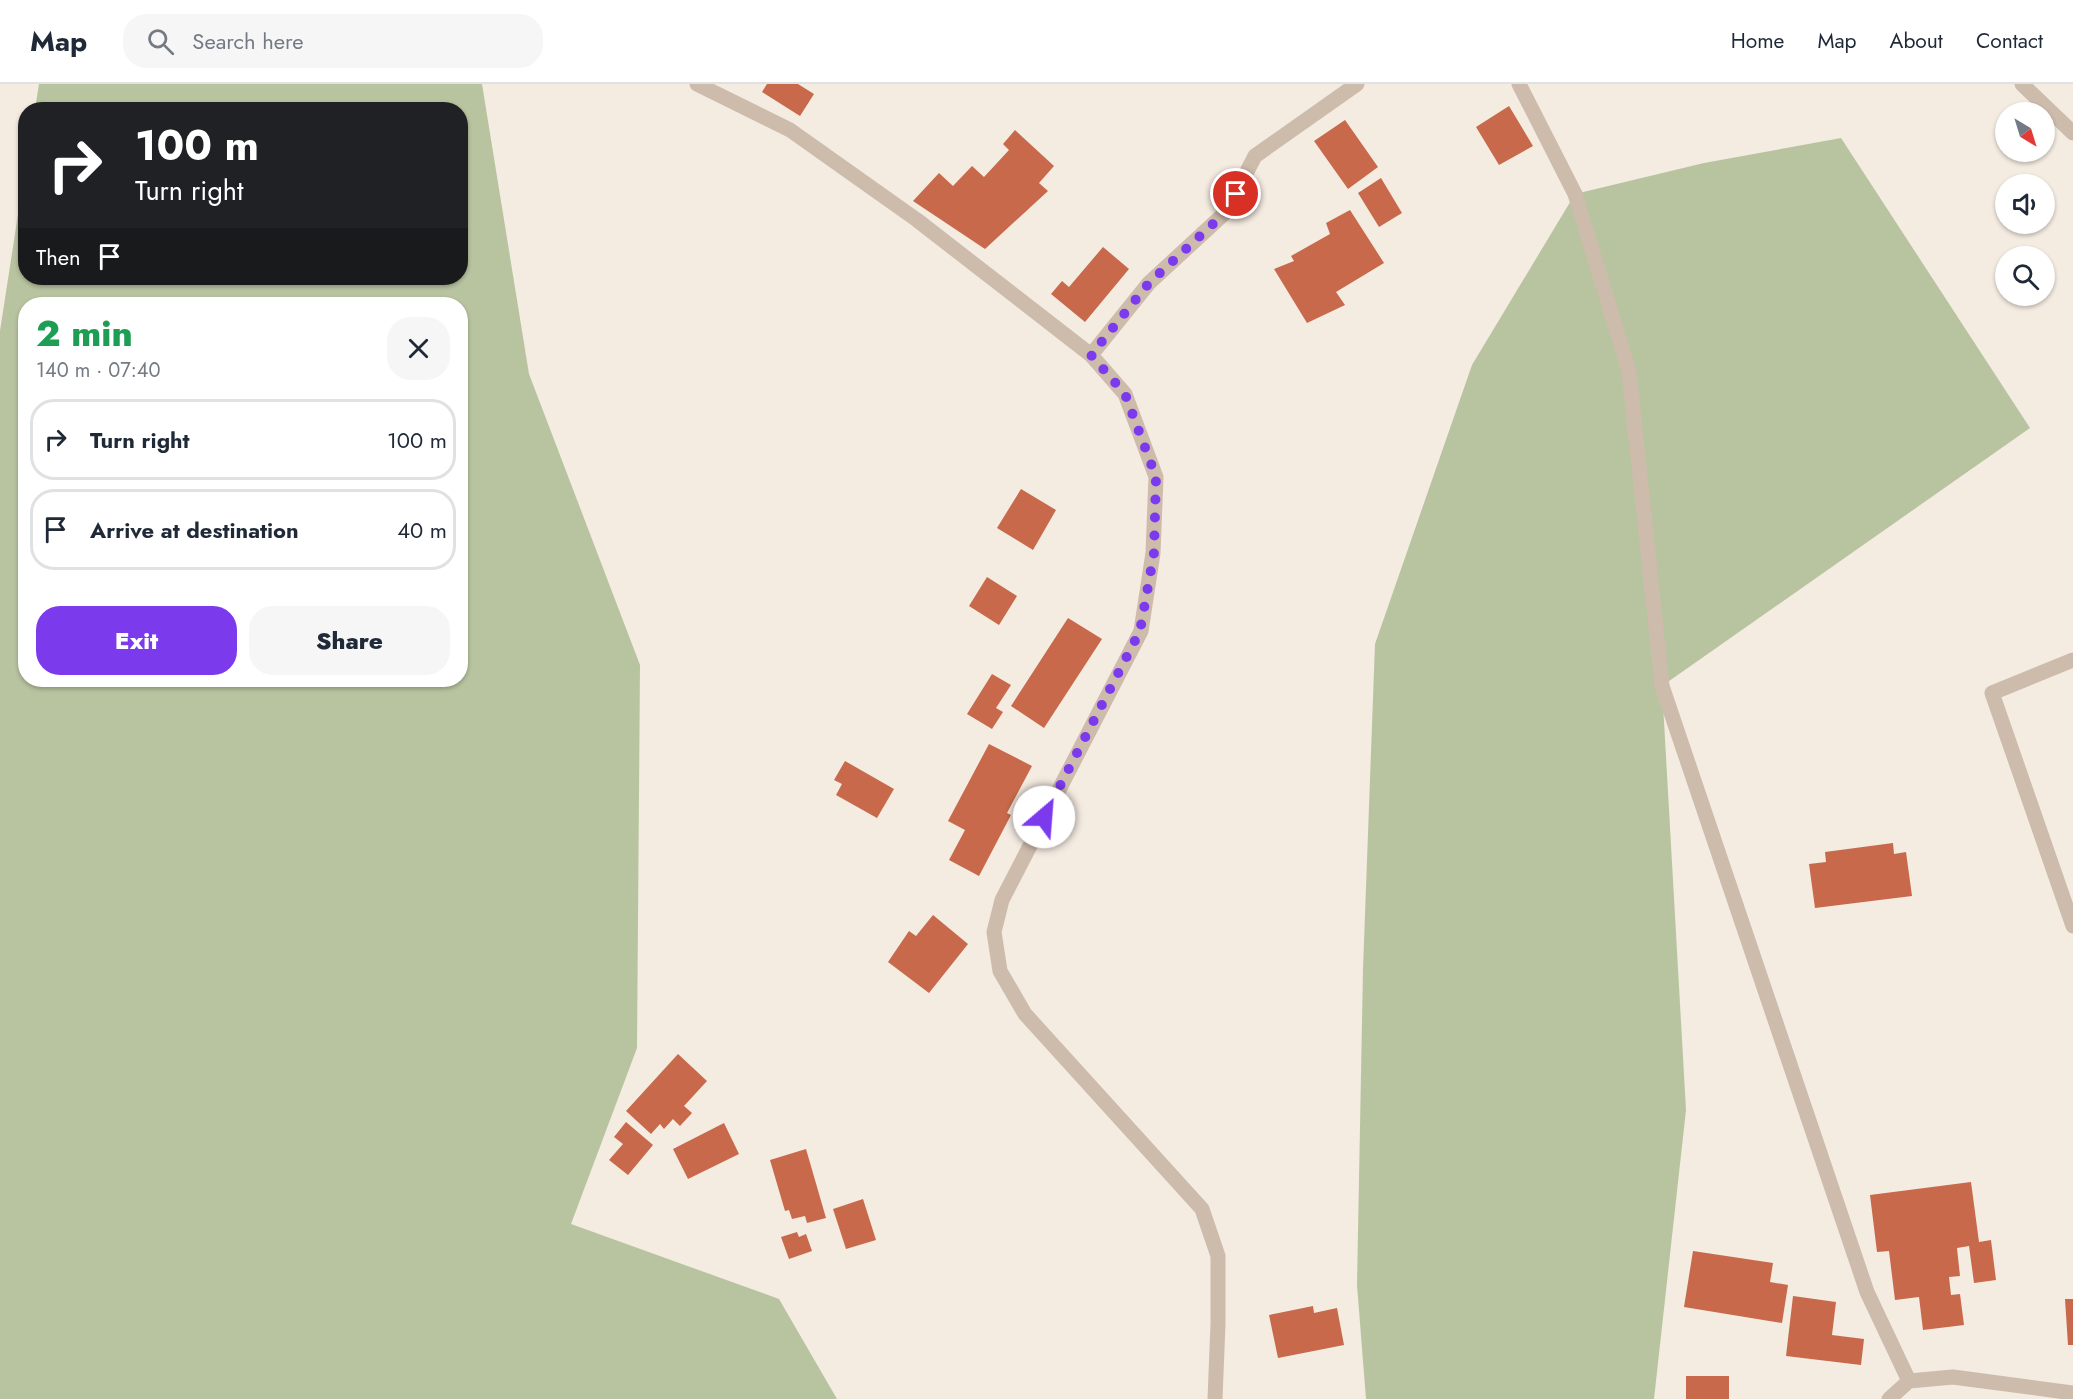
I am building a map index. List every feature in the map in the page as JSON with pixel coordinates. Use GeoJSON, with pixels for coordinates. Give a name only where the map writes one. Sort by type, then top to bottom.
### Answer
{"type":"FeatureCollection","features":[{"type":"Feature","properties":{"kind":"street"},"geometry":{"type":"LineString","coordinates":[[697,84],[790,130],[916,220],[1091,355],[1125,394],[1156,477],[1154,553],[1140,631],[1002,900],[994,932],[1000,971],[1025,1014],[1202,1209],[1218,1256],[1215,1399]]}},
{"type":"Feature","properties":{"kind":"street"},"geometry":{"type":"LineString","coordinates":[[1091,355],[1149,283],[1226,212],[1255,156],[1357,84]]}},
{"type":"Feature","properties":{"kind":"street"},"geometry":{"type":"LineString","coordinates":[[1519,84],[1575,194],[1629,370],[1662,686],[1867,1292],[1910,1381]]}},
{"type":"Feature","properties":{"kind":"street"},"geometry":{"type":"LineString","coordinates":[[2022,84],[2073,133]]}},
{"type":"Feature","properties":{"kind":"street"},"geometry":{"type":"LineString","coordinates":[[2073,660],[1992,693],[2073,926]]}},
{"type":"Feature","properties":{"kind":"street"},"geometry":{"type":"LineString","coordinates":[[1889,1399],[1910,1381],[1953,1377],[2073,1393]]}},
{"type":"Feature","properties":{"kind":"green space"},"geometry":{"type":"Polygon","coordinates":[[[39,84],[482,84],[529,374],[640,665],[637,1048],[571,1224],[779,1299],[837,1399],[0,1399],[0,331],[18,214],[18,285],[468,285],[468,102],[36,102],[39,84]]]}},
{"type":"Feature","properties":{"kind":"green space"},"geometry":{"type":"Polygon","coordinates":[[[1841,138],[2030,428],[1662,686],[1686,1110],[1654,1399],[1366,1399],[1357,1285],[1363,969],[1375,644],[1472,365],[1575,194],[1704,163],[1841,138]]]}},
{"type":"Feature","properties":{"kind":"building"},"geometry":{"type":"Polygon","coordinates":[[[767,84],[798,84],[814,94],[800,116],[762,92],[767,84]]]}},
{"type":"Feature","properties":{"kind":"building"},"geometry":{"type":"Polygon","coordinates":[[[1509,106],[1533,146],[1499,165],[1476,127],[1509,106]]]}},
{"type":"Feature","properties":{"kind":"building"},"geometry":{"type":"Polygon","coordinates":[[[1345,120],[1378,167],[1348,189],[1314,141],[1345,120]]]}},
{"type":"Feature","properties":{"kind":"building"},"geometry":{"type":"Polygon","coordinates":[[[1015,130],[1054,166],[1039,183],[1048,191],[985,249],[913,201],[939,173],[953,186],[972,166],[984,177],[1009,150],[1003,144],[1015,130]]]}},
{"type":"Feature","properties":{"kind":"building"},"geometry":{"type":"Polygon","coordinates":[[[1381,178],[1402,213],[1379,227],[1358,193],[1381,178]]]}},
{"type":"Feature","properties":{"kind":"building"},"geometry":{"type":"Polygon","coordinates":[[[1350,210],[1384,263],[1336,292],[1345,305],[1307,323],[1274,269],[1294,261],[1291,256],[1330,234],[1326,223],[1350,210]]]}},
{"type":"Feature","properties":{"kind":"building"},"geometry":{"type":"Polygon","coordinates":[[[1103,247],[1129,269],[1085,322],[1051,294],[1062,281],[1069,287],[1103,247]]]}},
{"type":"Feature","properties":{"kind":"building"},"geometry":{"type":"Polygon","coordinates":[[[1021,489],[1056,510],[1033,550],[997,528],[1021,489]]]}},
{"type":"Feature","properties":{"kind":"building"},"geometry":{"type":"Polygon","coordinates":[[[987,577],[1017,596],[999,625],[969,606],[987,577]]]}},
{"type":"Feature","properties":{"kind":"building"},"geometry":{"type":"Polygon","coordinates":[[[1068,618],[1102,639],[1044,728],[1011,706],[1068,618]]]}},
{"type":"Feature","properties":{"kind":"building"},"geometry":{"type":"Polygon","coordinates":[[[992,674],[1011,685],[996,708],[1003,712],[992,729],[967,714],[992,674]]]}},
{"type":"Feature","properties":{"kind":"building"},"geometry":{"type":"Polygon","coordinates":[[[989,744],[1032,766],[1007,813],[1011,815],[979,876],[949,860],[965,830],[948,821],[989,744]]]}},
{"type":"Feature","properties":{"kind":"building"},"geometry":{"type":"Polygon","coordinates":[[[845,761],[894,789],[877,818],[836,795],[842,784],[834,780],[845,761]]]}},
{"type":"Feature","properties":{"kind":"building"},"geometry":{"type":"Polygon","coordinates":[[[1893,843],[1894,854],[1906,852],[1912,896],[1815,908],[1809,864],[1826,862],[1825,852],[1893,843]]]}},
{"type":"Feature","properties":{"kind":"building"},"geometry":{"type":"Polygon","coordinates":[[[933,915],[968,944],[929,993],[888,962],[909,931],[916,936],[933,915]]]}},
{"type":"Feature","properties":{"kind":"building"},"geometry":{"type":"Polygon","coordinates":[[[678,1054],[707,1081],[684,1106],[692,1113],[680,1126],[673,1119],[664,1129],[660,1124],[651,1134],[626,1111],[678,1054]]]}},
{"type":"Feature","properties":{"kind":"building"},"geometry":{"type":"Polygon","coordinates":[[[626,1122],[653,1145],[628,1175],[609,1160],[623,1144],[614,1137],[626,1122]]]}},
{"type":"Feature","properties":{"kind":"building"},"geometry":{"type":"Polygon","coordinates":[[[724,1123],[739,1154],[688,1179],[673,1149],[724,1123]]]}},
{"type":"Feature","properties":{"kind":"building"},"geometry":{"type":"Polygon","coordinates":[[[806,1149],[826,1218],[807,1223],[805,1216],[792,1219],[789,1210],[785,1211],[770,1160],[806,1149]]]}},
{"type":"Feature","properties":{"kind":"building"},"geometry":{"type":"Polygon","coordinates":[[[1971,1182],[1979,1242],[1991,1240],[1996,1280],[1974,1283],[1969,1246],[1957,1248],[1960,1276],[1949,1277],[1951,1295],[1960,1294],[1964,1325],[1923,1330],[1919,1297],[1895,1300],[1889,1251],[1877,1252],[1870,1195],[1971,1182]]]}},
{"type":"Feature","properties":{"kind":"building"},"geometry":{"type":"Polygon","coordinates":[[[863,1199],[876,1240],[846,1249],[833,1209],[863,1199]]]}},
{"type":"Feature","properties":{"kind":"building"},"geometry":{"type":"Polygon","coordinates":[[[797,1232],[799,1237],[806,1234],[812,1251],[789,1259],[781,1237],[797,1232]]]}},
{"type":"Feature","properties":{"kind":"building"},"geometry":{"type":"Polygon","coordinates":[[[1693,1251],[1773,1263],[1770,1282],[1788,1285],[1782,1323],[1684,1307],[1693,1251]]]}},
{"type":"Feature","properties":{"kind":"building"},"geometry":{"type":"Polygon","coordinates":[[[1793,1296],[1836,1302],[1832,1335],[1864,1339],[1861,1365],[1786,1356],[1793,1296]]]}},
{"type":"Feature","properties":{"kind":"building"},"geometry":{"type":"Polygon","coordinates":[[[2065,1299],[2073,1299],[2073,1345],[2068,1345],[2065,1299]]]}},
{"type":"Feature","properties":{"kind":"building"},"geometry":{"type":"Polygon","coordinates":[[[1313,1306],[1314,1313],[1337,1308],[1344,1345],[1278,1358],[1269,1315],[1313,1306]]]}},
{"type":"Feature","properties":{"kind":"building"},"geometry":{"type":"Polygon","coordinates":[[[1686,1376],[1729,1376],[1729,1399],[1686,1399],[1686,1376]]]}},
{"type":"Feature","properties":{"kind":"route"},"geometry":{"type":"LineString","coordinates":[[1044,817],[1140,631],[1154,553],[1156,477],[1125,394],[1091,355],[1149,283],[1226,212],[1236,194]]}}]}
